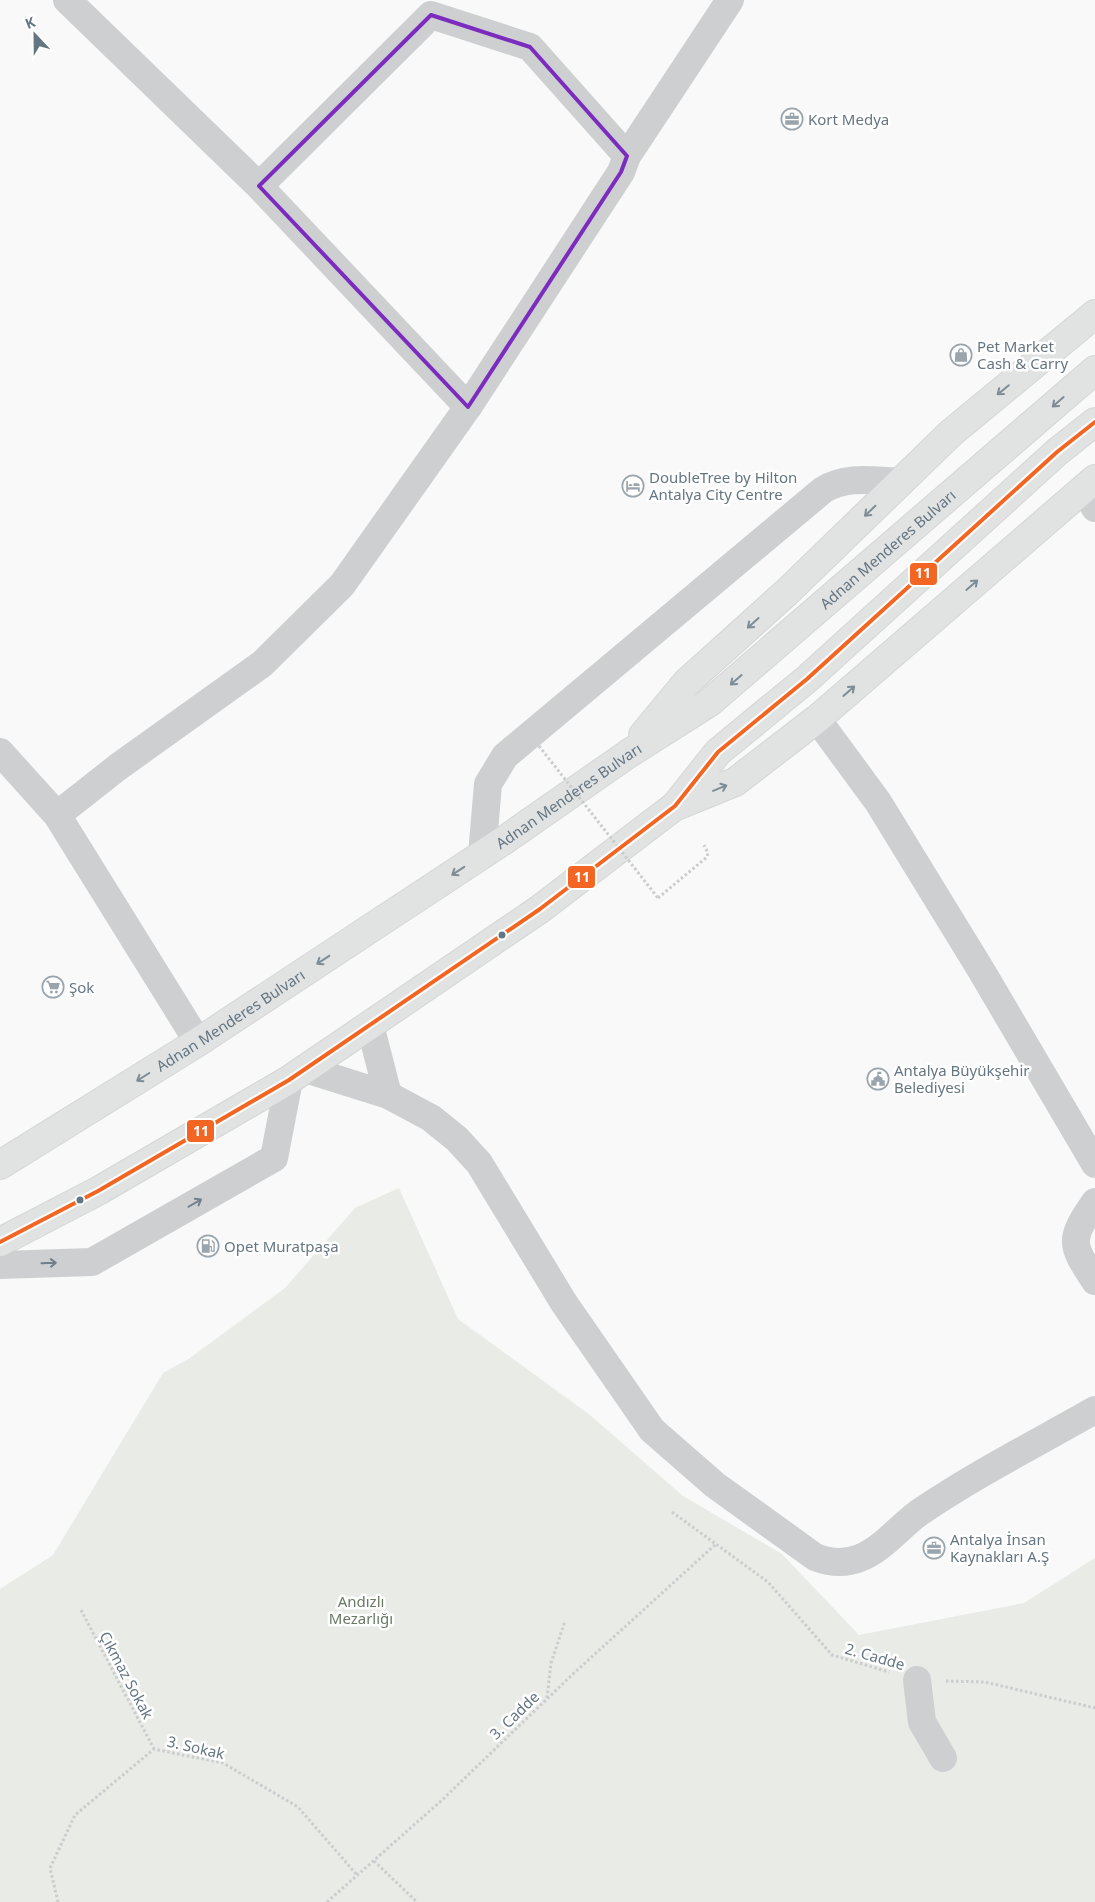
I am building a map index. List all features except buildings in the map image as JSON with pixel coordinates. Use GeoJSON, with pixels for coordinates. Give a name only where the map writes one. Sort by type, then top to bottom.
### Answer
{"type":"FeatureCollection","features":[{"type":"Feature","properties":{"kind":"main road"},"geometry":{"type":"LineString","coordinates":[[628,754],[686,683],[787,592],[951,433],[1095,314]]}},
{"type":"Feature","properties":{"kind":"main road","name":"Adnan Menderes Bulvarı"},"geometry":{"type":"LineString","coordinates":[[0,1165],[198,1042],[482,855],[628,754],[710,702],[1095,370]]}},
{"type":"Feature","properties":{"kind":"main road"},"geometry":{"type":"LineString","coordinates":[[0,1242],[98,1191],[297,1075],[540,909],[675,806],[718,752],[807,679],[1058,452],[1095,422]]}},
{"type":"Feature","properties":{"kind":"main road"},"geometry":{"type":"LineString","coordinates":[[675,806],[735,782],[817,719],[1091,492]]}},
{"type":"Feature","properties":{"kind":"street"},"geometry":{"type":"LineString","coordinates":[[67,0],[259,186],[468,408]]}},
{"type":"Feature","properties":{"kind":"street"},"geometry":{"type":"LineString","coordinates":[[57,815],[118,767],[262,664],[342,585],[468,408],[621,172],[627,156],[730,0]]}},
{"type":"Feature","properties":{"kind":"street"},"geometry":{"type":"LineString","coordinates":[[259,186],[430,8],[530,47],[627,156]]}},
{"type":"Feature","properties":{"kind":"street"},"geometry":{"type":"LineString","coordinates":[[482,855],[488,784],[505,756],[823,490],[835,483],[849,480],[901,482]]}},
{"type":"Feature","properties":{"kind":"street"},"geometry":{"type":"LineString","coordinates":[[817,719],[878,802],[981,970],[1087,1133],[1095,1164]]}},
{"type":"Feature","properties":{"kind":"street"},"geometry":{"type":"LineString","coordinates":[[0,752],[57,815],[198,1042]]}},
{"type":"Feature","properties":{"kind":"street"},"geometry":{"type":"LineString","coordinates":[[370,1025],[388,1095]]}},
{"type":"Feature","properties":{"kind":"street"},"geometry":{"type":"LineString","coordinates":[[0,1265],[92,1262],[274,1158],[297,1075],[388,1095],[431,1118],[456,1139],[479,1163],[564,1303],[652,1430],[715,1485],[815,1558],[841,1562],[869,1554],[920,1513],[982,1474],[1095,1410]]}},
{"type":"Feature","properties":{"kind":"street"},"geometry":{"type":"LineString","coordinates":[[1095,1202],[1078,1227],[1075,1240],[1076,1251],[1095,1281]]}},
{"type":"Feature","properties":{"kind":"street"},"geometry":{"type":"LineString","coordinates":[[917,1680],[922,1722],[943,1758]]}},
{"type":"Feature","properties":{"kind":"path"},"geometry":{"type":"LineString","coordinates":[[538,746],[658,898],[707,857],[708,853],[704,845]]}},
{"type":"Feature","properties":{"kind":"path","name":"2. Cadde"},"geometry":{"type":"LineString","coordinates":[[672,1512],[768,1582],[832,1655],[917,1680],[986,1682],[1095,1708]]}},
{"type":"Feature","properties":{"kind":"path","name":"3. Cadde"},"geometry":{"type":"LineString","coordinates":[[327,1902],[440,1801],[547,1698],[716,1544]]}},
{"type":"Feature","properties":{"kind":"path","name":"Çıkmaz Sokak"},"geometry":{"type":"LineString","coordinates":[[81,1610],[154,1749]]}},
{"type":"Feature","properties":{"kind":"path"},"geometry":{"type":"LineString","coordinates":[[547,1698],[551,1662],[565,1622]]}},
{"type":"Feature","properties":{"kind":"path","name":"3. Sokak"},"geometry":{"type":"LineString","coordinates":[[58,1902],[50,1868],[74,1815],[154,1749],[222,1763],[298,1808],[357,1875]]}},
{"type":"Feature","properties":{"kind":"path"},"geometry":{"type":"LineString","coordinates":[[374,1861],[418,1902]]}},
{"type":"Feature","properties":{"kind":"highlighted area"},"geometry":{"type":"Polygon","coordinates":[[[431,15],[530,47],[627,156],[621,172],[468,407],[259,186],[431,15]]]}},
{"type":"Feature","properties":{"kind":"green space","name":"Andızlı Mezarlığı"},"geometry":{"type":"Polygon","coordinates":[[[399,1188],[458,1319],[590,1415],[683,1496],[782,1554],[859,1635],[1024,1603],[1095,1558],[1095,1902],[0,1902],[0,1589],[53,1555],[163,1373],[190,1358],[285,1288],[355,1208],[399,1188]]]}},
{"type":"Feature","properties":{"kind":"transit line","name":"11"},"geometry":{"type":"LineString","coordinates":[[0,1242],[98,1191],[289,1080],[540,909],[675,806],[718,752],[807,679],[1057,452],[1095,422]]}},
{"type":"Feature","properties":{"kind":"place","name":"Kort Medya"},"geometry":{"type":"Point","coordinates":[792,119]}},
{"type":"Feature","properties":{"kind":"place","name":"Pet Market Cash & Carry"},"geometry":{"type":"Point","coordinates":[961,355]}},
{"type":"Feature","properties":{"kind":"place","name":"DoubleTree by Hilton Antalya City Centre"},"geometry":{"type":"Point","coordinates":[633,486]}},
{"type":"Feature","properties":{"kind":"place","name":"Şok"},"geometry":{"type":"Point","coordinates":[53,987]}},
{"type":"Feature","properties":{"kind":"place","name":"Antalya Büyükşehir Belediyesi"},"geometry":{"type":"Point","coordinates":[878,1079]}},
{"type":"Feature","properties":{"kind":"place","name":"Opet Muratpaşa"},"geometry":{"type":"Point","coordinates":[208,1246]}},
{"type":"Feature","properties":{"kind":"place","name":"Antalya İnsan Kaynakları A.Ş"},"geometry":{"type":"Point","coordinates":[934,1548]}}]}
